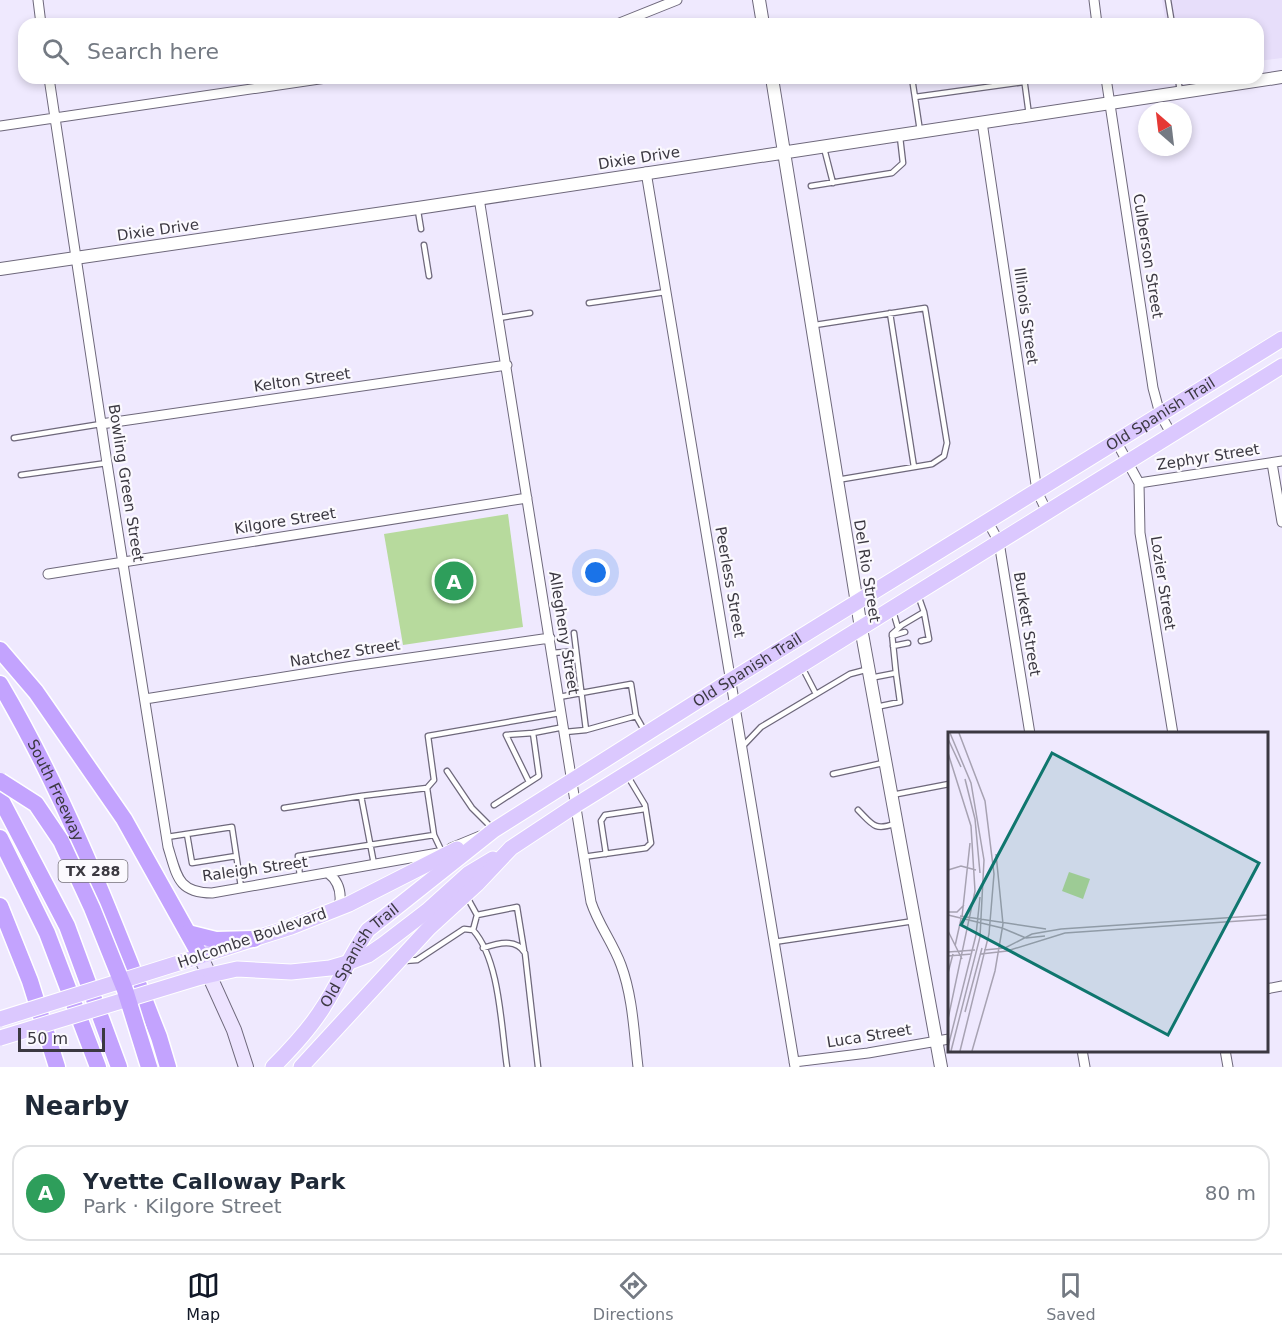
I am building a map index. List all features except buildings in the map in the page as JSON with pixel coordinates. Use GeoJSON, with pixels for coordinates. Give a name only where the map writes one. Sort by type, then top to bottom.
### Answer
{"type":"FeatureCollection","features":[{"type":"Feature","properties":{"kind":"highway"},"geometry":{"type":"LineString","coordinates":[[0,650],[36,692],[123,819],[188,933],[194,958]]}},
{"type":"Feature","properties":{"kind":"highway","name":"South Freeway"},"geometry":{"type":"LineString","coordinates":[[0,684],[29,734],[88,858],[159,1037],[168,1067]]}},
{"type":"Feature","properties":{"kind":"highway"},"geometry":{"type":"LineString","coordinates":[[0,781],[36,804],[61,841],[92,908],[125,990],[149,1067]]}},
{"type":"Feature","properties":{"kind":"highway"},"geometry":{"type":"LineString","coordinates":[[0,798],[67,926],[119,1067]]}},
{"type":"Feature","properties":{"kind":"highway"},"geometry":{"type":"LineString","coordinates":[[0,838],[47,933],[98,1067]]}},
{"type":"Feature","properties":{"kind":"highway"},"geometry":{"type":"LineString","coordinates":[[0,906],[30,981],[57,1067]]}},
{"type":"Feature","properties":{"kind":"highway"},"geometry":{"type":"LineString","coordinates":[[188,933],[216,940],[254,939]]}},
{"type":"Feature","properties":{"kind":"main road","name":"Old Spanish Trail"},"geometry":{"type":"LineString","coordinates":[[273,1067],[292,1049],[323,1008],[368,930],[494,830],[731,680],[1282,339]]}},
{"type":"Feature","properties":{"kind":"main road","name":"Old Spanish Trail"},"geometry":{"type":"LineString","coordinates":[[301,1067],[429,928],[511,848],[576,805],[1282,366]]}},
{"type":"Feature","properties":{"kind":"main road","name":"Holcombe Boulevard"},"geometry":{"type":"LineString","coordinates":[[0,1019],[291,927],[398,881],[494,830]]}},
{"type":"Feature","properties":{"kind":"main road","name":"Holcombe Boulevard"},"geometry":{"type":"LineString","coordinates":[[0,1038],[203,977],[237,969],[309,971],[347,963],[368,955],[384,944],[468,874],[511,848]]}},
{"type":"Feature","properties":{"kind":"main road"},"geometry":{"type":"LineString","coordinates":[[194,958],[234,1030],[246,1067]]}},
{"type":"Feature","properties":{"kind":"street"},"geometry":{"type":"LineString","coordinates":[[38,0],[40,18]]}},
{"type":"Feature","properties":{"kind":"street"},"geometry":{"type":"LineString","coordinates":[[631,18],[677,0]]}},
{"type":"Feature","properties":{"kind":"street"},"geometry":{"type":"LineString","coordinates":[[759,0],[762,18]]}},
{"type":"Feature","properties":{"kind":"street"},"geometry":{"type":"LineString","coordinates":[[1094,0],[1096,18]]}},
{"type":"Feature","properties":{"kind":"street","name":"Dixie Drive"},"geometry":{"type":"LineString","coordinates":[[1264,80],[1282,77]]}},
{"type":"Feature","properties":{"kind":"street","name":"Bowling Green Street"},"geometry":{"type":"LineString","coordinates":[[50,84],[167,837],[179,879],[186,888]]}},
{"type":"Feature","properties":{"kind":"street"},"geometry":{"type":"LineString","coordinates":[[0,126],[285,84]]}},
{"type":"Feature","properties":{"kind":"street","name":"Del Rio Street"},"geometry":{"type":"LineString","coordinates":[[773,84],[861,628],[915,921],[943,1040],[940,1067]]}},
{"type":"Feature","properties":{"kind":"street","name":"Culberson Street"},"geometry":{"type":"LineString","coordinates":[[1107,84],[1154,388],[1160,414],[1172,435]]}},
{"type":"Feature","properties":{"kind":"street","name":"Dixie Drive"},"geometry":{"type":"LineString","coordinates":[[0,269],[1234,84]]}},
{"type":"Feature","properties":{"kind":"street","name":"Illinois Street"},"geometry":{"type":"LineString","coordinates":[[982,122],[1037,491],[1047,512]]}},
{"type":"Feature","properties":{"kind":"street","name":"Peerless Street"},"geometry":{"type":"LineString","coordinates":[[646,172],[795,1065]]}},
{"type":"Feature","properties":{"kind":"street","name":"Allegheny Street"},"geometry":{"type":"LineString","coordinates":[[479,198],[583,857],[595,916],[621,963],[626,981],[638,1067]]}},
{"type":"Feature","properties":{"kind":"street","name":"Kelton Street"},"geometry":{"type":"LineString","coordinates":[[101,424],[507,365]]}},
{"type":"Feature","properties":{"kind":"street","name":"Lozier Street"},"geometry":{"type":"LineString","coordinates":[[1116,441],[1139,483],[1140,533],[1173,732]]}},
{"type":"Feature","properties":{"kind":"street"},"geometry":{"type":"LineString","coordinates":[[1277,462],[1282,522]]}},
{"type":"Feature","properties":{"kind":"street","name":"Zephyr Street"},"geometry":{"type":"LineString","coordinates":[[1139,483],[1277,462]]}},
{"type":"Feature","properties":{"kind":"street","name":"Kilgore Street"},"geometry":{"type":"LineString","coordinates":[[48,573],[527,498]]}},
{"type":"Feature","properties":{"kind":"street","name":"Burkett Street"},"geometry":{"type":"LineString","coordinates":[[988,522],[999,542],[1030,732]]}},
{"type":"Feature","properties":{"kind":"street","name":"Natchez Street"},"geometry":{"type":"LineString","coordinates":[[144,699],[353,666],[550,639]]}},
{"type":"Feature","properties":{"kind":"street","name":"Raleigh Street"},"geometry":{"type":"LineString","coordinates":[[186,888],[205,893],[374,865],[442,852],[494,830]]}},
{"type":"Feature","properties":{"kind":"street","name":"Raleigh Street"},"geometry":{"type":"LineString","coordinates":[[328,873],[335,878],[339,888],[341,897],[339,908]]}},
{"type":"Feature","properties":{"kind":"street"},"geometry":{"type":"LineString","coordinates":[[1267,988],[1282,986]]}},
{"type":"Feature","properties":{"kind":"street","name":"Luca Street"},"geometry":{"type":"LineString","coordinates":[[795,1065],[943,1040]]}},
{"type":"Feature","properties":{"kind":"street"},"geometry":{"type":"LineString","coordinates":[[1082,1052],[1085,1067]]}},
{"type":"Feature","properties":{"kind":"street"},"geometry":{"type":"LineString","coordinates":[[1225,1052],[1228,1067]]}},
{"type":"Feature","properties":{"kind":"lane"},"geometry":{"type":"LineString","coordinates":[[1168,0],[1171,18]]}},
{"type":"Feature","properties":{"kind":"lane"},"geometry":{"type":"LineString","coordinates":[[913,84],[920,131]]}},
{"type":"Feature","properties":{"kind":"lane"},"geometry":{"type":"LineString","coordinates":[[915,97],[998,84]]}},
{"type":"Feature","properties":{"kind":"lane"},"geometry":{"type":"LineString","coordinates":[[1025,84],[1029,115]]}},
{"type":"Feature","properties":{"kind":"lane"},"geometry":{"type":"LineString","coordinates":[[1179,84],[1180,92]]}},
{"type":"Feature","properties":{"kind":"lane"},"geometry":{"type":"LineString","coordinates":[[811,186],[892,172],[903,163],[900,134]]}},
{"type":"Feature","properties":{"kind":"lane"},"geometry":{"type":"LineString","coordinates":[[824,146],[833,183]]}},
{"type":"Feature","properties":{"kind":"lane"},"geometry":{"type":"LineString","coordinates":[[418,208],[421,229]]}},
{"type":"Feature","properties":{"kind":"lane"},"geometry":{"type":"LineString","coordinates":[[424,245],[429,276]]}},
{"type":"Feature","properties":{"kind":"lane"},"geometry":{"type":"LineString","coordinates":[[589,303],[666,292]]}},
{"type":"Feature","properties":{"kind":"lane"},"geometry":{"type":"LineString","coordinates":[[813,326],[925,308],[947,443],[944,456],[932,464],[837,480]]}},
{"type":"Feature","properties":{"kind":"lane"},"geometry":{"type":"LineString","coordinates":[[499,318],[530,313]]}},
{"type":"Feature","properties":{"kind":"lane"},"geometry":{"type":"LineString","coordinates":[[890,313],[914,466]]}},
{"type":"Feature","properties":{"kind":"lane"},"geometry":{"type":"LineString","coordinates":[[14,438],[101,424]]}},
{"type":"Feature","properties":{"kind":"lane"},"geometry":{"type":"LineString","coordinates":[[21,475],[107,463]]}},
{"type":"Feature","properties":{"kind":"lane"},"geometry":{"type":"LineString","coordinates":[[917,593],[924,612],[929,639],[921,641]]}},
{"type":"Feature","properties":{"kind":"lane"},"geometry":{"type":"LineString","coordinates":[[893,608],[898,628]]}},
{"type":"Feature","properties":{"kind":"lane"},"geometry":{"type":"LineString","coordinates":[[876,707],[900,702],[891,633],[924,612]]}},
{"type":"Feature","properties":{"kind":"lane"},"geometry":{"type":"LineString","coordinates":[[918,629],[927,628]]}},
{"type":"Feature","properties":{"kind":"lane"},"geometry":{"type":"LineString","coordinates":[[892,636],[905,632]]}},
{"type":"Feature","properties":{"kind":"lane"},"geometry":{"type":"LineString","coordinates":[[574,633],[586,730]]}},
{"type":"Feature","properties":{"kind":"lane"},"geometry":{"type":"LineString","coordinates":[[893,646],[908,643]]}},
{"type":"Feature","properties":{"kind":"lane"},"geometry":{"type":"LineString","coordinates":[[552,653],[576,651]]}},
{"type":"Feature","properties":{"kind":"lane"},"geometry":{"type":"LineString","coordinates":[[801,665],[816,694]]}},
{"type":"Feature","properties":{"kind":"lane"},"geometry":{"type":"LineString","coordinates":[[742,747],[761,727],[850,674],[896,673]]}},
{"type":"Feature","properties":{"kind":"lane"},"geometry":{"type":"LineString","coordinates":[[559,697],[631,684],[636,716],[646,734]]}},
{"type":"Feature","properties":{"kind":"lane"},"geometry":{"type":"LineString","coordinates":[[284,808],[427,788],[434,780],[428,736],[562,713]]}},
{"type":"Feature","properties":{"kind":"lane"},"geometry":{"type":"LineString","coordinates":[[529,782],[506,735],[564,729],[586,730],[636,716]]}},
{"type":"Feature","properties":{"kind":"lane"},"geometry":{"type":"LineString","coordinates":[[494,805],[539,776],[533,733]]}},
{"type":"Feature","properties":{"kind":"lane"},"geometry":{"type":"LineString","coordinates":[[833,774],[886,763]]}},
{"type":"Feature","properties":{"kind":"lane"},"geometry":{"type":"LineString","coordinates":[[447,771],[472,808],[494,830]]}},
{"type":"Feature","properties":{"kind":"lane"},"geometry":{"type":"LineString","coordinates":[[583,857],[646,848],[651,843],[645,809],[626,774]]}},
{"type":"Feature","properties":{"kind":"lane"},"geometry":{"type":"LineString","coordinates":[[892,795],[948,784]]}},
{"type":"Feature","properties":{"kind":"lane"},"geometry":{"type":"LineString","coordinates":[[427,788],[434,835],[442,852]]}},
{"type":"Feature","properties":{"kind":"lane"},"geometry":{"type":"LineString","coordinates":[[361,796],[374,865]]}},
{"type":"Feature","properties":{"kind":"lane"},"geometry":{"type":"LineString","coordinates":[[606,854],[601,821],[605,815],[645,809]]}},
{"type":"Feature","properties":{"kind":"lane"},"geometry":{"type":"LineString","coordinates":[[858,810],[873,826],[883,828],[897,823]]}},
{"type":"Feature","properties":{"kind":"lane"},"geometry":{"type":"LineString","coordinates":[[167,837],[232,827],[241,888]]}},
{"type":"Feature","properties":{"kind":"lane"},"geometry":{"type":"LineString","coordinates":[[187,834],[192,863],[236,856]]}},
{"type":"Feature","properties":{"kind":"lane"},"geometry":{"type":"LineString","coordinates":[[300,878],[298,856],[434,835]]}},
{"type":"Feature","properties":{"kind":"lane"},"geometry":{"type":"LineString","coordinates":[[465,895],[477,915],[472,930]]}},
{"type":"Feature","properties":{"kind":"lane"},"geometry":{"type":"LineString","coordinates":[[477,915],[517,907],[525,953],[538,1067]]}},
{"type":"Feature","properties":{"kind":"lane"},"geometry":{"type":"LineString","coordinates":[[774,942],[915,921]]}},
{"type":"Feature","properties":{"kind":"lane"},"geometry":{"type":"LineString","coordinates":[[399,961],[413,962],[464,929],[472,930],[492,968],[507,1067]]}},
{"type":"Feature","properties":{"kind":"lane"},"geometry":{"type":"LineString","coordinates":[[483,948],[495,944],[515,943],[521,946],[525,953]]}},
{"type":"Feature","properties":{"kind":"shaded area"},"geometry":{"type":"Polygon","coordinates":[[[1162,0],[1282,0],[1282,58],[1264,60],[1264,18],[1165,18],[1162,0]]]}},
{"type":"Feature","properties":{"kind":"green space"},"geometry":{"type":"Polygon","coordinates":[[[508,514],[523,627],[403,645],[384,534],[508,514]]]}},
{"type":"Feature","properties":{"kind":"place","name":"Yvette Calloway Park"},"geometry":{"type":"Point","coordinates":[454,581]}}]}
